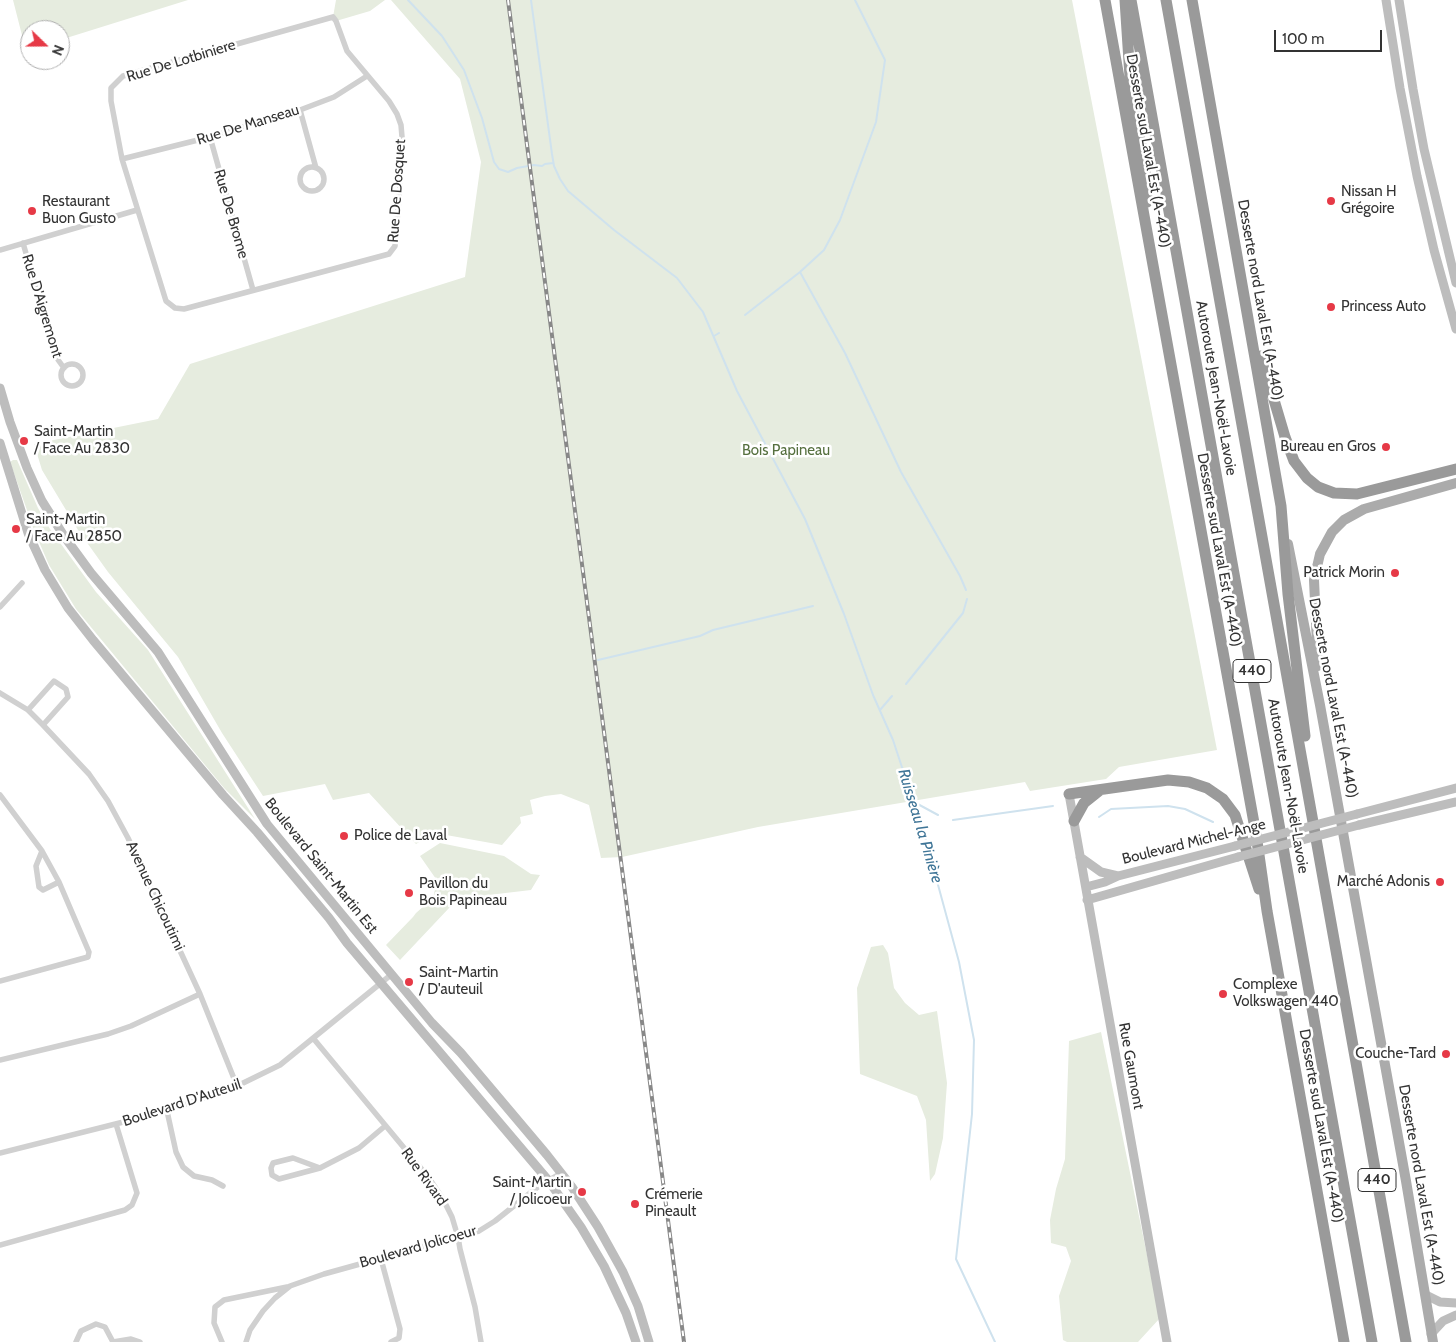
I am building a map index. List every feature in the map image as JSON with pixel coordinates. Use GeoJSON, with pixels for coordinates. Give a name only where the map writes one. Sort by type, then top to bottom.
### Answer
{"type":"FeatureCollection","features":[{"type":"Feature","properties":{"kind":"highway","name":"Desserte sud Laval Est (A-440)"},"geometry":{"type":"LineString","coordinates":[[1105,0],[1257,842],[1267,911],[1341,1323],[1342,1342]]}},
{"type":"Feature","properties":{"kind":"highway"},"geometry":{"type":"LineString","coordinates":[[1125,0],[1130,76],[1147,183],[1148,238]]}},
{"type":"Feature","properties":{"kind":"highway","name":"Autoroute Jean-Noël-Lavoie"},"geometry":{"type":"LineString","coordinates":[[1131,0],[1372,1342]]}},
{"type":"Feature","properties":{"kind":"highway","name":"Autoroute Jean-Noël-Lavoie"},"geometry":{"type":"LineString","coordinates":[[1166,0],[1406,1342]]}},
{"type":"Feature","properties":{"kind":"highway","name":"Desserte nord Laval Est (A-440)"},"geometry":{"type":"LineString","coordinates":[[1192,0],[1249,318],[1280,506]]}},
{"type":"Feature","properties":{"kind":"highway"},"geometry":{"type":"LineString","coordinates":[[1249,318],[1291,454],[1297,466],[1312,482],[1329,492],[1351,494],[1373,491],[1456,469]]}},
{"type":"Feature","properties":{"kind":"highway"},"geometry":{"type":"LineString","coordinates":[[1280,506],[1316,840]]}},
{"type":"Feature","properties":{"kind":"highway"},"geometry":{"type":"LineString","coordinates":[[1069,794],[1174,780],[1190,782],[1212,791],[1228,804],[1238,822],[1267,911]]}},
{"type":"Feature","properties":{"kind":"highway"},"geometry":{"type":"LineString","coordinates":[[1074,821],[1084,803],[1101,790]]}},
{"type":"Feature","properties":{"kind":"main road"},"geometry":{"type":"LineString","coordinates":[[1386,0],[1411,148],[1432,241],[1456,329]]}},
{"type":"Feature","properties":{"kind":"main road"},"geometry":{"type":"LineString","coordinates":[[1399,0],[1424,149],[1456,283]]}},
{"type":"Feature","properties":{"kind":"main road","name":"Boulevard Saint-Martin Est"},"geometry":{"type":"LineString","coordinates":[[0,388],[23,458],[42,501],[60,531],[91,573],[158,652],[267,824],[561,1173],[589,1212],[618,1263],[638,1306],[649,1342]]}},
{"type":"Feature","properties":{"kind":"main road","name":"Boulevard Saint-Martin Est"},"geometry":{"type":"LineString","coordinates":[[0,443],[26,527],[57,592],[93,640],[293,875],[336,929],[548,1180],[581,1227],[604,1266],[626,1313],[636,1342]]}},
{"type":"Feature","properties":{"kind":"main road"},"geometry":{"type":"LineString","coordinates":[[1320,705],[1314,587],[1316,566],[1325,542],[1340,524],[1359,512],[1456,483]]}},
{"type":"Feature","properties":{"kind":"main road","name":"Desserte nord Laval Est (A-440)"},"geometry":{"type":"LineString","coordinates":[[1280,506],[1320,705],[1426,1295],[1426,1306],[1432,1338]]}},
{"type":"Feature","properties":{"kind":"main road","name":"Boulevard Michel-Ange"},"geometry":{"type":"LineString","coordinates":[[1086,887],[1118,876],[1456,788]]}},
{"type":"Feature","properties":{"kind":"main road","name":"Rue Gaumont"},"geometry":{"type":"LineString","coordinates":[[1069,794],[1167,1342]]}},
{"type":"Feature","properties":{"kind":"main road","name":"Boulevard Michel-Ange"},"geometry":{"type":"LineString","coordinates":[[1088,900],[1359,824],[1456,802]]}},
{"type":"Feature","properties":{"kind":"main road"},"geometry":{"type":"LineString","coordinates":[[1080,857],[1101,872],[1118,876]]}},
{"type":"Feature","properties":{"kind":"main road"},"geometry":{"type":"LineString","coordinates":[[293,875],[303,867]]}},
{"type":"Feature","properties":{"kind":"main road"},"geometry":{"type":"LineString","coordinates":[[336,929],[344,916]]}},
{"type":"Feature","properties":{"kind":"main road"},"geometry":{"type":"LineString","coordinates":[[1426,1295],[1440,1302],[1456,1303]]}},
{"type":"Feature","properties":{"kind":"main road"},"geometry":{"type":"LineString","coordinates":[[1432,1338],[1443,1321],[1456,1315]]}},
{"type":"Feature","properties":{"kind":"street","name":"Rue De Dosquet"},"geometry":{"type":"LineString","coordinates":[[175,308],[184,308],[389,254],[396,246],[403,150],[400,126],[389,101],[347,51],[333,17]]}},
{"type":"Feature","properties":{"kind":"street","name":"Rue De Lotbiniere"},"geometry":{"type":"LineString","coordinates":[[175,308],[166,301],[122,159],[111,101],[111,88],[123,76],[333,17]]}},
{"type":"Feature","properties":{"kind":"street","name":"Rue De Manseau"},"geometry":{"type":"LineString","coordinates":[[122,159],[210,137],[300,110],[334,96],[367,76]]}},
{"type":"Feature","properties":{"kind":"street"},"geometry":{"type":"LineString","coordinates":[[300,110],[316,168],[324,176],[324,184],[315,191],[307,191],[301,185],[300,176],[308,168],[316,168]]}},
{"type":"Feature","properties":{"kind":"street","name":"Rue De Brome"},"geometry":{"type":"LineString","coordinates":[[210,137],[253,290]]}},
{"type":"Feature","properties":{"kind":"street"},"geometry":{"type":"LineString","coordinates":[[0,250],[138,210]]}},
{"type":"Feature","properties":{"kind":"street","name":"Rue D'Aigremont"},"geometry":{"type":"LineString","coordinates":[[23,243],[56,357],[64,368]]}},
{"type":"Feature","properties":{"kind":"street"},"geometry":{"type":"LineString","coordinates":[[0,606],[22,583]]}},
{"type":"Feature","properties":{"kind":"street"},"geometry":{"type":"LineString","coordinates":[[28,710],[54,681],[66,689],[68,696],[43,725]]}},
{"type":"Feature","properties":{"kind":"street","name":"Avenue Chicoutimi"},"geometry":{"type":"LineString","coordinates":[[0,693],[28,710],[89,774],[108,801],[132,847],[200,994],[237,1086]]}},
{"type":"Feature","properties":{"kind":"street"},"geometry":{"type":"LineString","coordinates":[[0,795],[42,851],[59,882],[89,952],[88,957],[0,981]]}},
{"type":"Feature","properties":{"kind":"street"},"geometry":{"type":"LineString","coordinates":[[42,851],[36,866],[39,887],[43,890],[59,882]]}},
{"type":"Feature","properties":{"kind":"street","name":"Boulevard D'Auteuil"},"geometry":{"type":"LineString","coordinates":[[0,1153],[167,1111],[237,1086],[280,1065],[392,974]]}},
{"type":"Feature","properties":{"kind":"street"},"geometry":{"type":"LineString","coordinates":[[0,1060],[108,1034],[131,1026],[200,994]]}},
{"type":"Feature","properties":{"kind":"street","name":"Rue Rivard"},"geometry":{"type":"LineString","coordinates":[[312,1038],[435,1186],[452,1216],[482,1342]]}},
{"type":"Feature","properties":{"kind":"street"},"geometry":{"type":"LineString","coordinates":[[167,1111],[176,1152],[183,1167],[194,1176],[212,1180],[223,1186]]}},
{"type":"Feature","properties":{"kind":"street"},"geometry":{"type":"LineString","coordinates":[[0,1245],[125,1210],[132,1205],[137,1193],[116,1124]]}},
{"type":"Feature","properties":{"kind":"street"},"geometry":{"type":"LineString","coordinates":[[320,1168],[292,1158],[273,1162],[272,1175],[279,1179],[320,1168],[359,1148],[385,1126]]}},
{"type":"Feature","properties":{"kind":"street","name":"Boulevard Jolicoeur"},"geometry":{"type":"LineString","coordinates":[[222,1342],[214,1322],[215,1307],[224,1300],[290,1286],[324,1274],[484,1228],[548,1180],[561,1173]]}},
{"type":"Feature","properties":{"kind":"street"},"geometry":{"type":"LineString","coordinates":[[381,1258],[400,1329],[399,1338],[391,1342]]}},
{"type":"Feature","properties":{"kind":"street","name":"Boulevard Jolicoeur"},"geometry":{"type":"LineString","coordinates":[[246,1342],[250,1330],[263,1311],[274,1298],[290,1286]]}},
{"type":"Feature","properties":{"kind":"street"},"geometry":{"type":"LineString","coordinates":[[76,1342],[81,1331],[96,1324],[105,1327],[113,1342],[131,1340],[140,1342]]}},
{"type":"Feature","properties":{"kind":"green space"},"geometry":{"type":"Polygon","coordinates":[[[13,0],[188,0],[70,37],[70,20],[20,20],[20,27],[13,0]]]}},
{"type":"Feature","properties":{"kind":"green space"},"geometry":{"type":"Polygon","coordinates":[[[336,0],[385,0],[370,11],[336,21],[333,17],[336,0]]]}},
{"type":"Feature","properties":{"kind":"green space","name":"Bois Papineau"},"geometry":{"type":"Polygon","coordinates":[[[391,0],[1072,0],[1217,750],[1119,767],[1106,779],[1030,791],[1025,782],[758,827],[622,857],[601,858],[589,805],[561,794],[530,800],[533,814],[520,817],[521,823],[502,845],[435,833],[416,844],[369,793],[333,800],[325,784],[263,796],[222,733],[178,657],[108,572],[78,530],[42,470],[34,444],[158,419],[190,364],[465,277],[481,162],[460,79],[391,0]]]}},
{"type":"Feature","properties":{"kind":"green space"},"geometry":{"type":"Polygon","coordinates":[[[17,460],[38,508],[50,529],[96,592],[148,650],[255,819],[224,788],[76,609],[49,565],[34,530],[10,462],[17,460]]]}},
{"type":"Feature","properties":{"kind":"green space"},"geometry":{"type":"Polygon","coordinates":[[[440,843],[504,856],[531,874],[540,875],[531,890],[463,898],[450,907],[400,960],[386,945],[433,898],[435,889],[443,889],[420,856],[440,843]]]}},
{"type":"Feature","properties":{"kind":"green space"},"geometry":{"type":"Polygon","coordinates":[[[883,945],[888,953],[894,988],[905,1003],[919,1015],[937,1011],[947,1083],[943,1138],[935,1174],[930,1181],[926,1120],[917,1096],[860,1074],[857,988],[871,947],[883,945]]]}},
{"type":"Feature","properties":{"kind":"green space"},"geometry":{"type":"Polygon","coordinates":[[[1101,1032],[1160,1318],[1138,1342],[1067,1342],[1063,1340],[1059,1296],[1071,1261],[1066,1247],[1051,1243],[1050,1220],[1056,1189],[1065,1159],[1069,1041],[1101,1032]]]}},
{"type":"Feature","properties":{"kind":"waterway"},"geometry":{"type":"LineString","coordinates":[[408,0],[442,36],[464,70],[482,118],[494,162],[499,169],[508,172],[517,168],[553,163]]}},
{"type":"Feature","properties":{"kind":"waterway","name":"Ruisseau la Pinière"},"geometry":{"type":"LineString","coordinates":[[531,0],[552,154],[554,166],[560,179],[568,191],[614,230],[677,278],[703,312],[737,391],[805,519],[844,614],[873,695],[893,740],[925,837],[959,962],[974,1040],[972,1114],[956,1259],[995,1342]]}},
{"type":"Feature","properties":{"kind":"waterway"},"geometry":{"type":"LineString","coordinates":[[745,315],[800,272],[824,250],[840,220],[876,122],[885,60],[855,0]]}},
{"type":"Feature","properties":{"kind":"waterway"},"geometry":{"type":"LineString","coordinates":[[800,272],[845,353],[901,472],[966,590]]}},
{"type":"Feature","properties":{"kind":"waterway","name":"Ruisseau la Pinière"},"geometry":{"type":"LineString","coordinates":[[714,336],[719,333]]}},
{"type":"Feature","properties":{"kind":"waterway"},"geometry":{"type":"LineString","coordinates":[[906,684],[963,613],[967,599]]}},
{"type":"Feature","properties":{"kind":"waterway"},"geometry":{"type":"LineString","coordinates":[[598,660],[700,636],[713,630],[813,606]]}},
{"type":"Feature","properties":{"kind":"waterway"},"geometry":{"type":"LineString","coordinates":[[880,710],[892,696]]}},
{"type":"Feature","properties":{"kind":"waterway"},"geometry":{"type":"LineString","coordinates":[[914,802],[938,815]]}},
{"type":"Feature","properties":{"kind":"waterway"},"geometry":{"type":"LineString","coordinates":[[953,820],[1053,806]]}},
{"type":"Feature","properties":{"kind":"waterway"},"geometry":{"type":"LineString","coordinates":[[1099,817],[1111,809],[1168,806],[1185,809],[1213,822]]}},
{"type":"Feature","properties":{"kind":"railway"},"geometry":{"type":"LineString","coordinates":[[508,0],[684,1342]]}},
{"type":"Feature","properties":{"kind":"place","name":"Nissan H Grégoire"},"geometry":{"type":"Point","coordinates":[1331,201]}},
{"type":"Feature","properties":{"kind":"place","name":"Restaurant Buon Gusto"},"geometry":{"type":"Point","coordinates":[32,211]}},
{"type":"Feature","properties":{"kind":"place","name":"Princess Auto"},"geometry":{"type":"Point","coordinates":[1331,307]}},
{"type":"Feature","properties":{"kind":"place","name":"Saint-Martin / Face Au 2830"},"geometry":{"type":"Point","coordinates":[24,441]}},
{"type":"Feature","properties":{"kind":"place","name":"Bureau en Gros"},"geometry":{"type":"Point","coordinates":[1386,447]}},
{"type":"Feature","properties":{"kind":"place","name":"Saint-Martin / Face Au 2850"},"geometry":{"type":"Point","coordinates":[16,529]}},
{"type":"Feature","properties":{"kind":"place","name":"Patrick Morin"},"geometry":{"type":"Point","coordinates":[1395,573]}},
{"type":"Feature","properties":{"kind":"place","name":"Police de Laval"},"geometry":{"type":"Point","coordinates":[344,836]}},
{"type":"Feature","properties":{"kind":"place","name":"Marché Adonis"},"geometry":{"type":"Point","coordinates":[1440,882]}},
{"type":"Feature","properties":{"kind":"place","name":"Pavillon du Bois Papineau"},"geometry":{"type":"Point","coordinates":[409,893]}},
{"type":"Feature","properties":{"kind":"place","name":"Saint-Martin / D'auteuil"},"geometry":{"type":"Point","coordinates":[409,982]}},
{"type":"Feature","properties":{"kind":"place","name":"Complexe Volkswagen 440"},"geometry":{"type":"Point","coordinates":[1223,994]}},
{"type":"Feature","properties":{"kind":"place","name":"Couche-Tard"},"geometry":{"type":"Point","coordinates":[1446,1054]}},
{"type":"Feature","properties":{"kind":"place","name":"Saint-Martin / Jolicoeur"},"geometry":{"type":"Point","coordinates":[582,1192]}},
{"type":"Feature","properties":{"kind":"place","name":"Crémerie Pineault"},"geometry":{"type":"Point","coordinates":[635,1204]}}]}
